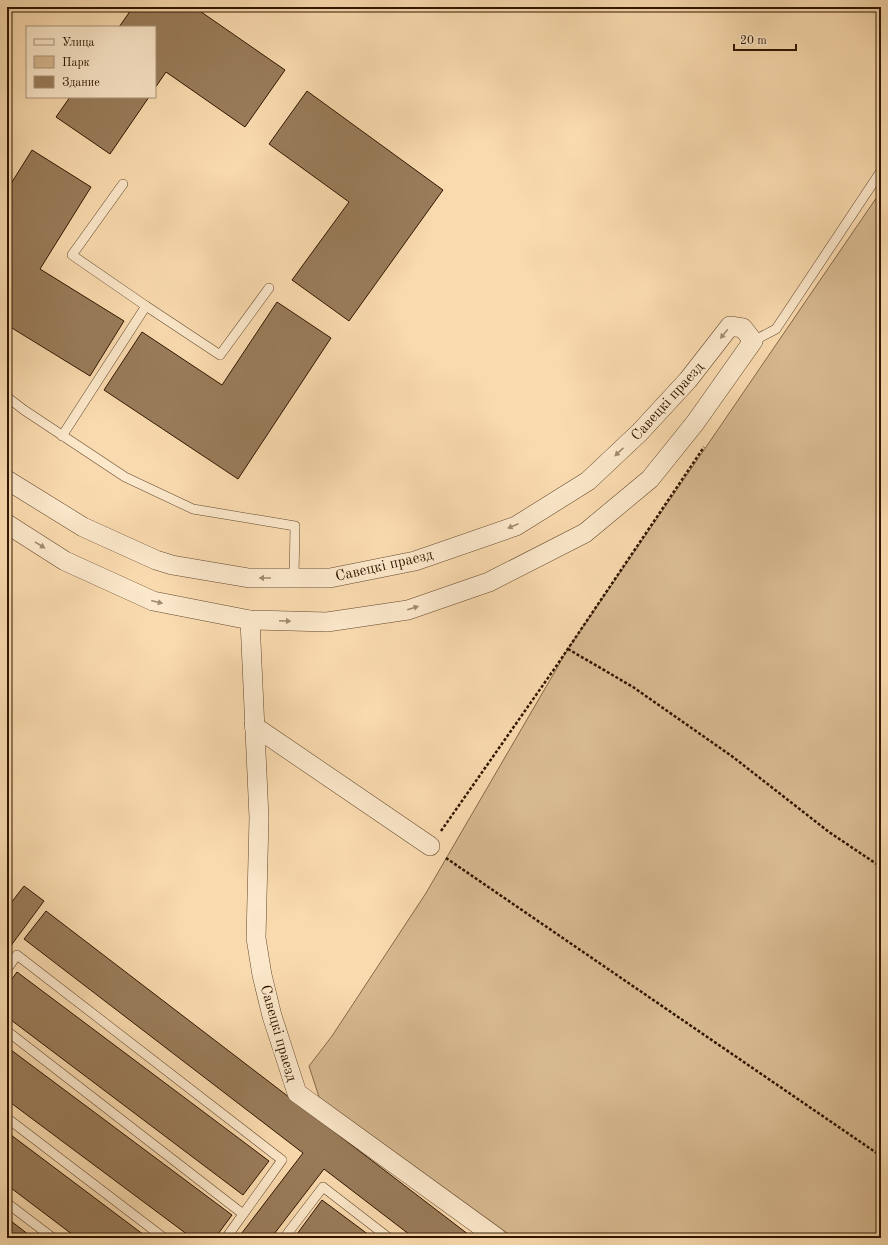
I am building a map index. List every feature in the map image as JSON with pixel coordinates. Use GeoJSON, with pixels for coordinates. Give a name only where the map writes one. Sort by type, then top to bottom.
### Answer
{"type":"FeatureCollection","features":[{"type":"Feature","properties":{"kind":"street","name":"Савецкі праезд"},"geometry":{"type":"LineString","coordinates":[[7,480],[83,527],[156,560],[172,565],[249,578],[330,578],[415,561],[516,526],[594,476],[640,432],[688,380],[730,326],[743,328],[753,341],[695,423],[650,479],[585,533],[489,582],[408,610],[327,622],[250,620],[153,601],[65,561],[7,524]]}},
{"type":"Feature","properties":{"kind":"street","name":"Савецкі праезд"},"geometry":{"type":"LineString","coordinates":[[250,620],[259,818],[256,938],[262,975],[272,1016],[297,1093],[497,1238]]}},
{"type":"Feature","properties":{"kind":"street"},"geometry":{"type":"LineString","coordinates":[[254,726],[430,846]]}},
{"type":"Feature","properties":{"kind":"lane"},"geometry":{"type":"LineString","coordinates":[[753,341],[776,329],[881,172]]}},
{"type":"Feature","properties":{"kind":"lane"},"geometry":{"type":"LineString","coordinates":[[123,184],[72,255],[220,355],[269,288]]}},
{"type":"Feature","properties":{"kind":"lane"},"geometry":{"type":"LineString","coordinates":[[62,436],[146,306]]}},
{"type":"Feature","properties":{"kind":"lane"},"geometry":{"type":"LineString","coordinates":[[7,397],[62,436],[126,477],[192,509],[295,526],[294,578]]}},
{"type":"Feature","properties":{"kind":"lane"},"geometry":{"type":"LineString","coordinates":[[7,969],[17,955],[282,1160],[226,1238]]}},
{"type":"Feature","properties":{"kind":"lane"},"geometry":{"type":"LineString","coordinates":[[7,1031],[243,1214]]}},
{"type":"Feature","properties":{"kind":"lane"},"geometry":{"type":"LineString","coordinates":[[7,1118],[164,1238]]}},
{"type":"Feature","properties":{"kind":"lane"},"geometry":{"type":"LineString","coordinates":[[284,1238],[323,1187],[389,1238]]}},
{"type":"Feature","properties":{"kind":"lane"},"geometry":{"type":"LineString","coordinates":[[7,1203],[53,1238]]}},
{"type":"Feature","properties":{"kind":"path"},"geometry":{"type":"LineString","coordinates":[[704,447],[568,649],[430,846],[881,1156]]}},
{"type":"Feature","properties":{"kind":"path"},"geometry":{"type":"LineString","coordinates":[[568,649],[633,687],[733,757],[829,832],[881,868]]}},
{"type":"Feature","properties":{"kind":"green space"},"geometry":{"type":"Polygon","coordinates":[[[881,191],[881,1238],[514,1238],[319,1097],[309,1066],[332,1036],[426,893],[568,649],[881,191]]]}},
{"type":"Feature","properties":{"kind":"building"},"geometry":{"type":"Polygon","coordinates":[[[133,7],[194,7],[285,70],[245,127],[166,72],[156,87],[156,26],[120,26],[133,7]]]}},
{"type":"Feature","properties":{"kind":"building"},"geometry":{"type":"Polygon","coordinates":[[[307,91],[443,190],[349,321],[292,280],[349,202],[269,144],[307,91]]]}},
{"type":"Feature","properties":{"kind":"building"},"geometry":{"type":"Polygon","coordinates":[[[69,98],[148,98],[110,154],[56,117],[69,98]]]}},
{"type":"Feature","properties":{"kind":"building"},"geometry":{"type":"Polygon","coordinates":[[[32,150],[91,187],[40,269],[124,321],[90,376],[7,325],[7,190],[32,150]]]}},
{"type":"Feature","properties":{"kind":"building"},"geometry":{"type":"Polygon","coordinates":[[[277,302],[331,338],[238,479],[104,390],[142,332],[222,385],[277,302]]]}},
{"type":"Feature","properties":{"kind":"building"},"geometry":{"type":"Polygon","coordinates":[[[24,886],[44,901],[7,951],[7,908],[24,886]]]}},
{"type":"Feature","properties":{"kind":"building"},"geometry":{"type":"Polygon","coordinates":[[[46,911],[473,1238],[414,1238],[324,1169],[271,1238],[238,1238],[303,1153],[24,939],[46,911]]]}},
{"type":"Feature","properties":{"kind":"building"},"geometry":{"type":"Polygon","coordinates":[[[17,972],[269,1161],[243,1195],[7,1017],[7,986],[17,972]]]}},
{"type":"Feature","properties":{"kind":"building"},"geometry":{"type":"Polygon","coordinates":[[[7,1047],[232,1215],[215,1238],[192,1238],[7,1100],[7,1047]]]}},
{"type":"Feature","properties":{"kind":"building"},"geometry":{"type":"Polygon","coordinates":[[[7,1132],[148,1238],[77,1238],[7,1185],[7,1132]]]}},
{"type":"Feature","properties":{"kind":"building"},"geometry":{"type":"Polygon","coordinates":[[[322,1200],[373,1238],[303,1238],[297,1234],[322,1200]]]}},
{"type":"Feature","properties":{"kind":"building"},"geometry":{"type":"Polygon","coordinates":[[[7,1218],[33,1238],[7,1238],[7,1218]]]}}]}
